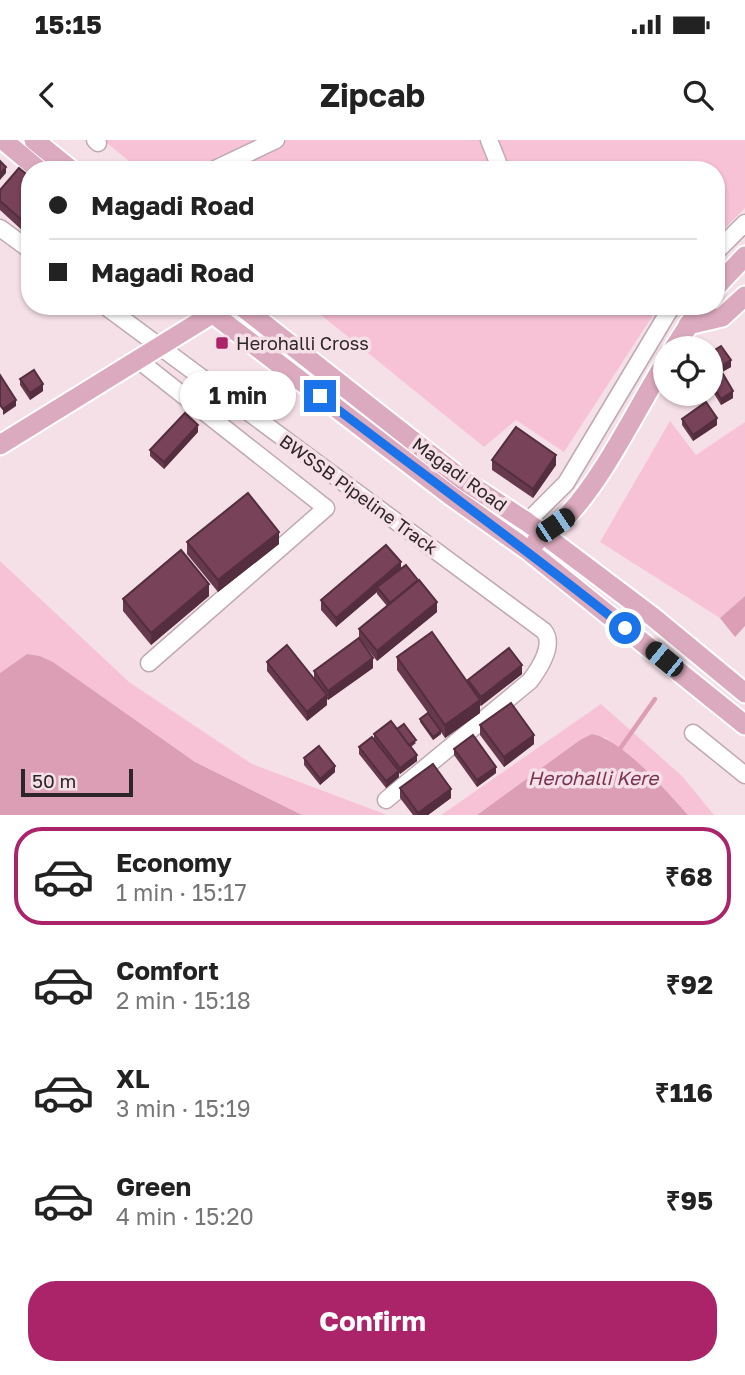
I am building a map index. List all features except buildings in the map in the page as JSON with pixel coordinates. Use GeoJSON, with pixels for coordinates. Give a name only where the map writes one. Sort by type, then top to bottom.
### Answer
{"type":"FeatureCollection","features":[{"type":"Feature","properties":{"kind":"main road"},"geometry":{"type":"LineString","coordinates":[[3,140],[28,161]]}},
{"type":"Feature","properties":{"kind":"main road"},"geometry":{"type":"LineString","coordinates":[[34,140],[60,161]]}},
{"type":"Feature","properties":{"kind":"main road"},"geometry":{"type":"LineString","coordinates":[[725,277],[745,256]]}},
{"type":"Feature","properties":{"kind":"main road"},"geometry":{"type":"LineString","coordinates":[[725,314],[744,297]]}},
{"type":"Feature","properties":{"kind":"main road"},"geometry":{"type":"LineString","coordinates":[[0,445],[201,315]]}},
{"type":"Feature","properties":{"kind":"main road","name":"Magadi Road"},"geometry":{"type":"LineString","coordinates":[[218,315],[456,488],[535,528],[745,692]]}},
{"type":"Feature","properties":{"kind":"main road","name":"Magadi Road"},"geometry":{"type":"LineString","coordinates":[[252,315],[529,551],[745,725]]}},
{"type":"Feature","properties":{"kind":"main road"},"geometry":{"type":"LineString","coordinates":[[681,336],[695,315]]}},
{"type":"Feature","properties":{"kind":"main road"},"geometry":{"type":"LineString","coordinates":[[688,325],[724,315]]}},
{"type":"Feature","properties":{"kind":"main road"},"geometry":{"type":"LineString","coordinates":[[529,551],[535,528],[567,516],[593,482],[653,383]]}},
{"type":"Feature","properties":{"kind":"street"},"geometry":{"type":"LineString","coordinates":[[232,161],[276,140]]}},
{"type":"Feature","properties":{"kind":"street"},"geometry":{"type":"LineString","coordinates":[[489,140],[497,161]]}},
{"type":"Feature","properties":{"kind":"street"},"geometry":{"type":"LineString","coordinates":[[725,243],[745,223]]}},
{"type":"Feature","properties":{"kind":"street"},"geometry":{"type":"LineString","coordinates":[[0,228],[21,243]]}},
{"type":"Feature","properties":{"kind":"street","name":"BWSSB Pipeline Track"},"geometry":{"type":"LineString","coordinates":[[117,315],[548,636],[548,646],[530,681],[386,800]]}},
{"type":"Feature","properties":{"kind":"street"},"geometry":{"type":"LineString","coordinates":[[535,528],[566,483],[667,315]]}},
{"type":"Feature","properties":{"kind":"street"},"geometry":{"type":"LineString","coordinates":[[137,359],[326,508]]}},
{"type":"Feature","properties":{"kind":"street"},"geometry":{"type":"LineString","coordinates":[[149,663],[348,486]]}},
{"type":"Feature","properties":{"kind":"street"},"geometry":{"type":"LineString","coordinates":[[693,733],[745,775]]}},
{"type":"Feature","properties":{"kind":"shaded area"},"geometry":{"type":"Polygon","coordinates":[[[103,140],[745,140],[745,208],[725,228],[725,161],[129,161],[103,140]]]}},
{"type":"Feature","properties":{"kind":"shaded area"},"geometry":{"type":"Polygon","coordinates":[[[321,315],[653,315],[564,452],[516,420],[484,447],[321,315]]]}},
{"type":"Feature","properties":{"kind":"shaded area"},"geometry":{"type":"Polygon","coordinates":[[[670,421],[696,455],[745,422],[745,596],[720,618],[600,542],[670,421]]]}},
{"type":"Feature","properties":{"kind":"shaded area"},"geometry":{"type":"Polygon","coordinates":[[[0,561],[129,682],[252,764],[387,815],[302,815],[195,762],[53,662],[40,656],[27,654],[0,673],[0,561]]]}},
{"type":"Feature","properties":{"kind":"shaded area"},"geometry":{"type":"Polygon","coordinates":[[[601,704],[682,776],[714,815],[688,815],[650,774],[605,737],[580,740],[477,815],[441,815],[601,704]]]}},
{"type":"Feature","properties":{"kind":"water"},"geometry":{"type":"Polygon","coordinates":[[[745,596],[745,626],[735,637],[720,618],[745,596]]]}},
{"type":"Feature","properties":{"kind":"water"},"geometry":{"type":"Polygon","coordinates":[[[27,654],[53,662],[195,762],[302,815],[0,815],[0,673],[27,654]]]}},
{"type":"Feature","properties":{"kind":"water","name":"Herohalli Kere"},"geometry":{"type":"Polygon","coordinates":[[[592,734],[604,738],[630,756],[688,815],[477,815],[580,740],[592,734]]]}},
{"type":"Feature","properties":{"kind":"waterway"},"geometry":{"type":"LineString","coordinates":[[617,753],[655,699]]}},
{"type":"Feature","properties":{"kind":"place","name":"Herohalli Cross"},"geometry":{"type":"Point","coordinates":[222,343]}},
{"type":"Feature","properties":{"kind":"route"},"geometry":{"type":"LineString","coordinates":[[320,396],[529,551],[625,628]]}}]}
